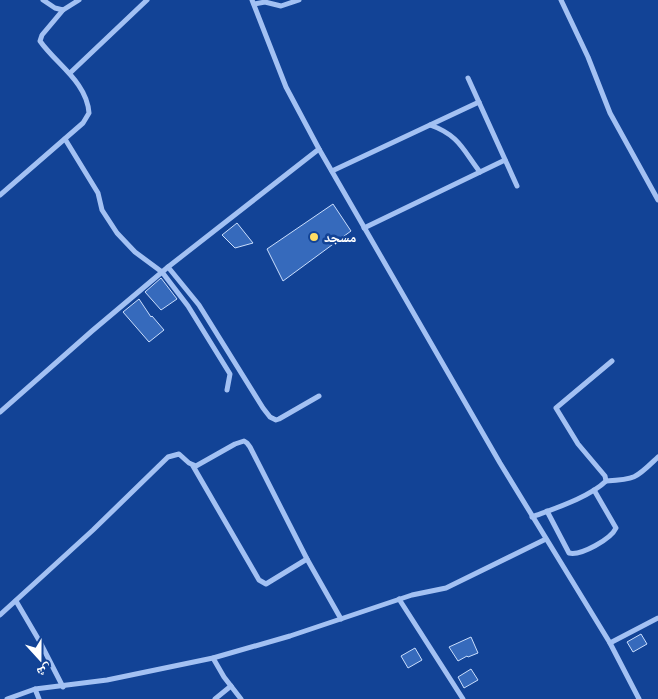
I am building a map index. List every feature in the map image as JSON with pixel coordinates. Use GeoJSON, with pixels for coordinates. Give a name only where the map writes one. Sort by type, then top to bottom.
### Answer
{"type":"FeatureCollection","features":[{"type":"Feature","properties":{"kind":"street"},"geometry":{"type":"LineString","coordinates":[[43,0],[55,8],[63,10]]}},
{"type":"Feature","properties":{"kind":"street"},"geometry":{"type":"LineString","coordinates":[[0,195],[65,139],[90,113],[85,98],[70,74],[44,46],[40,39],[63,10],[79,0]]}},
{"type":"Feature","properties":{"kind":"street"},"geometry":{"type":"LineString","coordinates":[[70,74],[147,0]]}},
{"type":"Feature","properties":{"kind":"street"},"geometry":{"type":"LineString","coordinates":[[299,0],[281,6],[264,2],[253,2],[286,87],[364,228],[532,517],[610,643],[639,699]]}},
{"type":"Feature","properties":{"kind":"street"},"geometry":{"type":"LineString","coordinates":[[561,0],[588,57],[610,113],[658,200]]}},
{"type":"Feature","properties":{"kind":"street"},"geometry":{"type":"LineString","coordinates":[[468,78],[517,186]]}},
{"type":"Feature","properties":{"kind":"street"},"geometry":{"type":"LineString","coordinates":[[332,171],[479,102]]}},
{"type":"Feature","properties":{"kind":"street"},"geometry":{"type":"LineString","coordinates":[[430,125],[439,128],[456,139],[480,172]]}},
{"type":"Feature","properties":{"kind":"street"},"geometry":{"type":"LineString","coordinates":[[65,139],[98,194],[102,210],[117,233],[135,252],[162,272],[188,306],[229,369],[230,378],[227,390]]}},
{"type":"Feature","properties":{"kind":"street"},"geometry":{"type":"LineString","coordinates":[[0,412],[168,267],[319,149]]}},
{"type":"Feature","properties":{"kind":"street"},"geometry":{"type":"LineString","coordinates":[[364,228],[505,160]]}},
{"type":"Feature","properties":{"kind":"street"},"geometry":{"type":"LineString","coordinates":[[168,267],[199,305],[256,400],[270,417],[276,420],[279,419],[319,396]]}},
{"type":"Feature","properties":{"kind":"street"},"geometry":{"type":"LineString","coordinates":[[606,481],[605,476],[578,444],[556,408],[612,361]]}},
{"type":"Feature","properties":{"kind":"street"},"geometry":{"type":"LineString","coordinates":[[193,466],[240,442],[247,443],[307,559],[341,619]]}},
{"type":"Feature","properties":{"kind":"street"},"geometry":{"type":"LineString","coordinates":[[0,615],[168,457],[179,454],[193,466],[259,580],[266,584],[273,581],[307,559]]}},
{"type":"Feature","properties":{"kind":"street"},"geometry":{"type":"LineString","coordinates":[[532,517],[575,500],[606,481],[628,480],[638,476],[658,457]]}},
{"type":"Feature","properties":{"kind":"street"},"geometry":{"type":"LineString","coordinates":[[547,511],[569,553],[574,555],[582,553],[613,534],[616,528],[594,490]]}},
{"type":"Feature","properties":{"kind":"street"},"geometry":{"type":"LineString","coordinates":[[7,699],[34,690],[108,680],[213,658],[412,595],[446,588],[546,539]]}},
{"type":"Feature","properties":{"kind":"street"},"geometry":{"type":"LineString","coordinates":[[399,599],[461,697],[455,699]]}},
{"type":"Feature","properties":{"kind":"street"},"geometry":{"type":"LineString","coordinates":[[16,601],[63,687]]}},
{"type":"Feature","properties":{"kind":"street"},"geometry":{"type":"LineString","coordinates":[[610,643],[658,618]]}},
{"type":"Feature","properties":{"kind":"street"},"geometry":{"type":"LineString","coordinates":[[213,658],[230,686],[241,699]]}},
{"type":"Feature","properties":{"kind":"street"},"geometry":{"type":"LineString","coordinates":[[215,699],[230,686]]}},
{"type":"Feature","properties":{"kind":"street"},"geometry":{"type":"LineString","coordinates":[[34,690],[39,699]]}},
{"type":"Feature","properties":{"kind":"building","name":"مسجد"},"geometry":{"type":"Polygon","coordinates":[[[333,204],[351,231],[283,281],[267,249],[333,204]]]}},
{"type":"Feature","properties":{"kind":"building"},"geometry":{"type":"Polygon","coordinates":[[[237,223],[253,243],[235,248],[222,235],[237,223]]]}},
{"type":"Feature","properties":{"kind":"building"},"geometry":{"type":"Polygon","coordinates":[[[161,278],[177,299],[161,310],[145,292],[161,278]]]}},
{"type":"Feature","properties":{"kind":"building"},"geometry":{"type":"Polygon","coordinates":[[[139,299],[151,317],[164,330],[149,342],[123,312],[139,299]]]}},
{"type":"Feature","properties":{"kind":"building"},"geometry":{"type":"Polygon","coordinates":[[[641,634],[647,644],[633,652],[627,642],[641,634]]]}},
{"type":"Feature","properties":{"kind":"building"},"geometry":{"type":"Polygon","coordinates":[[[471,637],[478,653],[458,661],[449,647],[471,637]]]}},
{"type":"Feature","properties":{"kind":"building"},"geometry":{"type":"Polygon","coordinates":[[[415,648],[422,660],[408,668],[401,656],[415,648]]]}},
{"type":"Feature","properties":{"kind":"building"},"geometry":{"type":"Polygon","coordinates":[[[471,669],[478,680],[464,688],[458,677],[471,669]]]}},
{"type":"Feature","properties":{"kind":"place","name":"مسجد"},"geometry":{"type":"Point","coordinates":[314,237]}}]}
